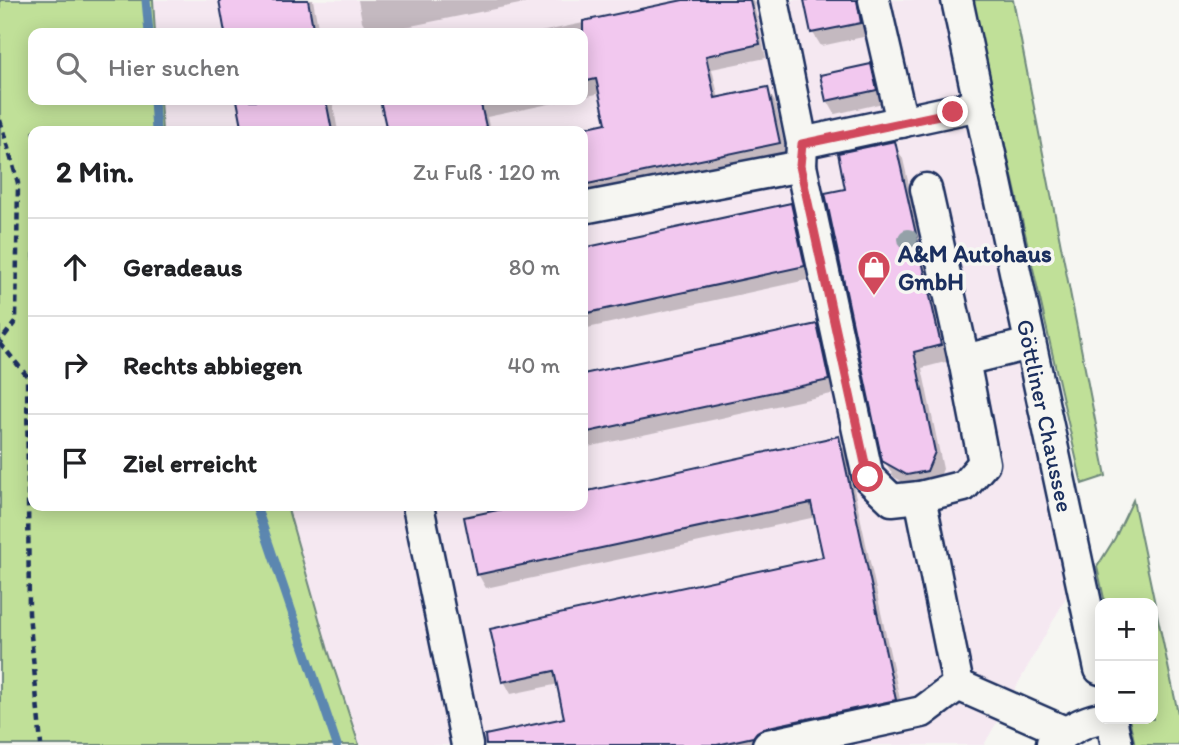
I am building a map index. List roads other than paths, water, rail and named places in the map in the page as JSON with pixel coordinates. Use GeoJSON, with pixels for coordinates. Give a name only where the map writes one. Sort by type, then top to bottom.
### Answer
{"type":"FeatureCollection","features":[{"type":"Feature","properties":{"kind":"street"},"geometry":{"type":"LineString","coordinates":[[773,0],[801,155],[868,477],[892,500],[920,497],[964,486],[984,463],[926,189]]}},
{"type":"Feature","properties":{"kind":"street"},"geometry":{"type":"LineString","coordinates":[[874,0],[902,122]]}},
{"type":"Feature","properties":{"kind":"street","name":"Göttliner Chaussee"},"geometry":{"type":"LineString","coordinates":[[957,0],[1098,661]]}},
{"type":"Feature","properties":{"kind":"street"},"geometry":{"type":"LineString","coordinates":[[588,207],[801,155],[902,122],[979,105]]}},
{"type":"Feature","properties":{"kind":"street"},"geometry":{"type":"LineString","coordinates":[[964,360],[1030,344]]}},
{"type":"Feature","properties":{"kind":"street"},"geometry":{"type":"LineString","coordinates":[[920,497],[958,685]]}},
{"type":"Feature","properties":{"kind":"street"},"geometry":{"type":"LineString","coordinates":[[419,511],[467,745]]}},
{"type":"Feature","properties":{"kind":"street"},"geometry":{"type":"LineString","coordinates":[[958,685],[1058,738],[1087,720],[1095,719]]}},
{"type":"Feature","properties":{"kind":"street"},"geometry":{"type":"LineString","coordinates":[[768,745],[922,712],[958,685]]}},
{"type":"Feature","properties":{"kind":"street"},"geometry":{"type":"LineString","coordinates":[[1112,724],[1117,745]]}},
{"type":"Feature","properties":{"kind":"waterway"},"geometry":{"type":"LineString","coordinates":[[146,0],[149,28]]}},
{"type":"Feature","properties":{"kind":"waterway"},"geometry":{"type":"LineString","coordinates":[[154,105],[156,126]]}},
{"type":"Feature","properties":{"kind":"waterway"},"geometry":{"type":"LineString","coordinates":[[258,511],[337,745]]}},
{"type":"Feature","properties":{"kind":"place","name":"A&M Autohaus GmbH"},"geometry":{"type":"Point","coordinates":[874,297]}}]}
